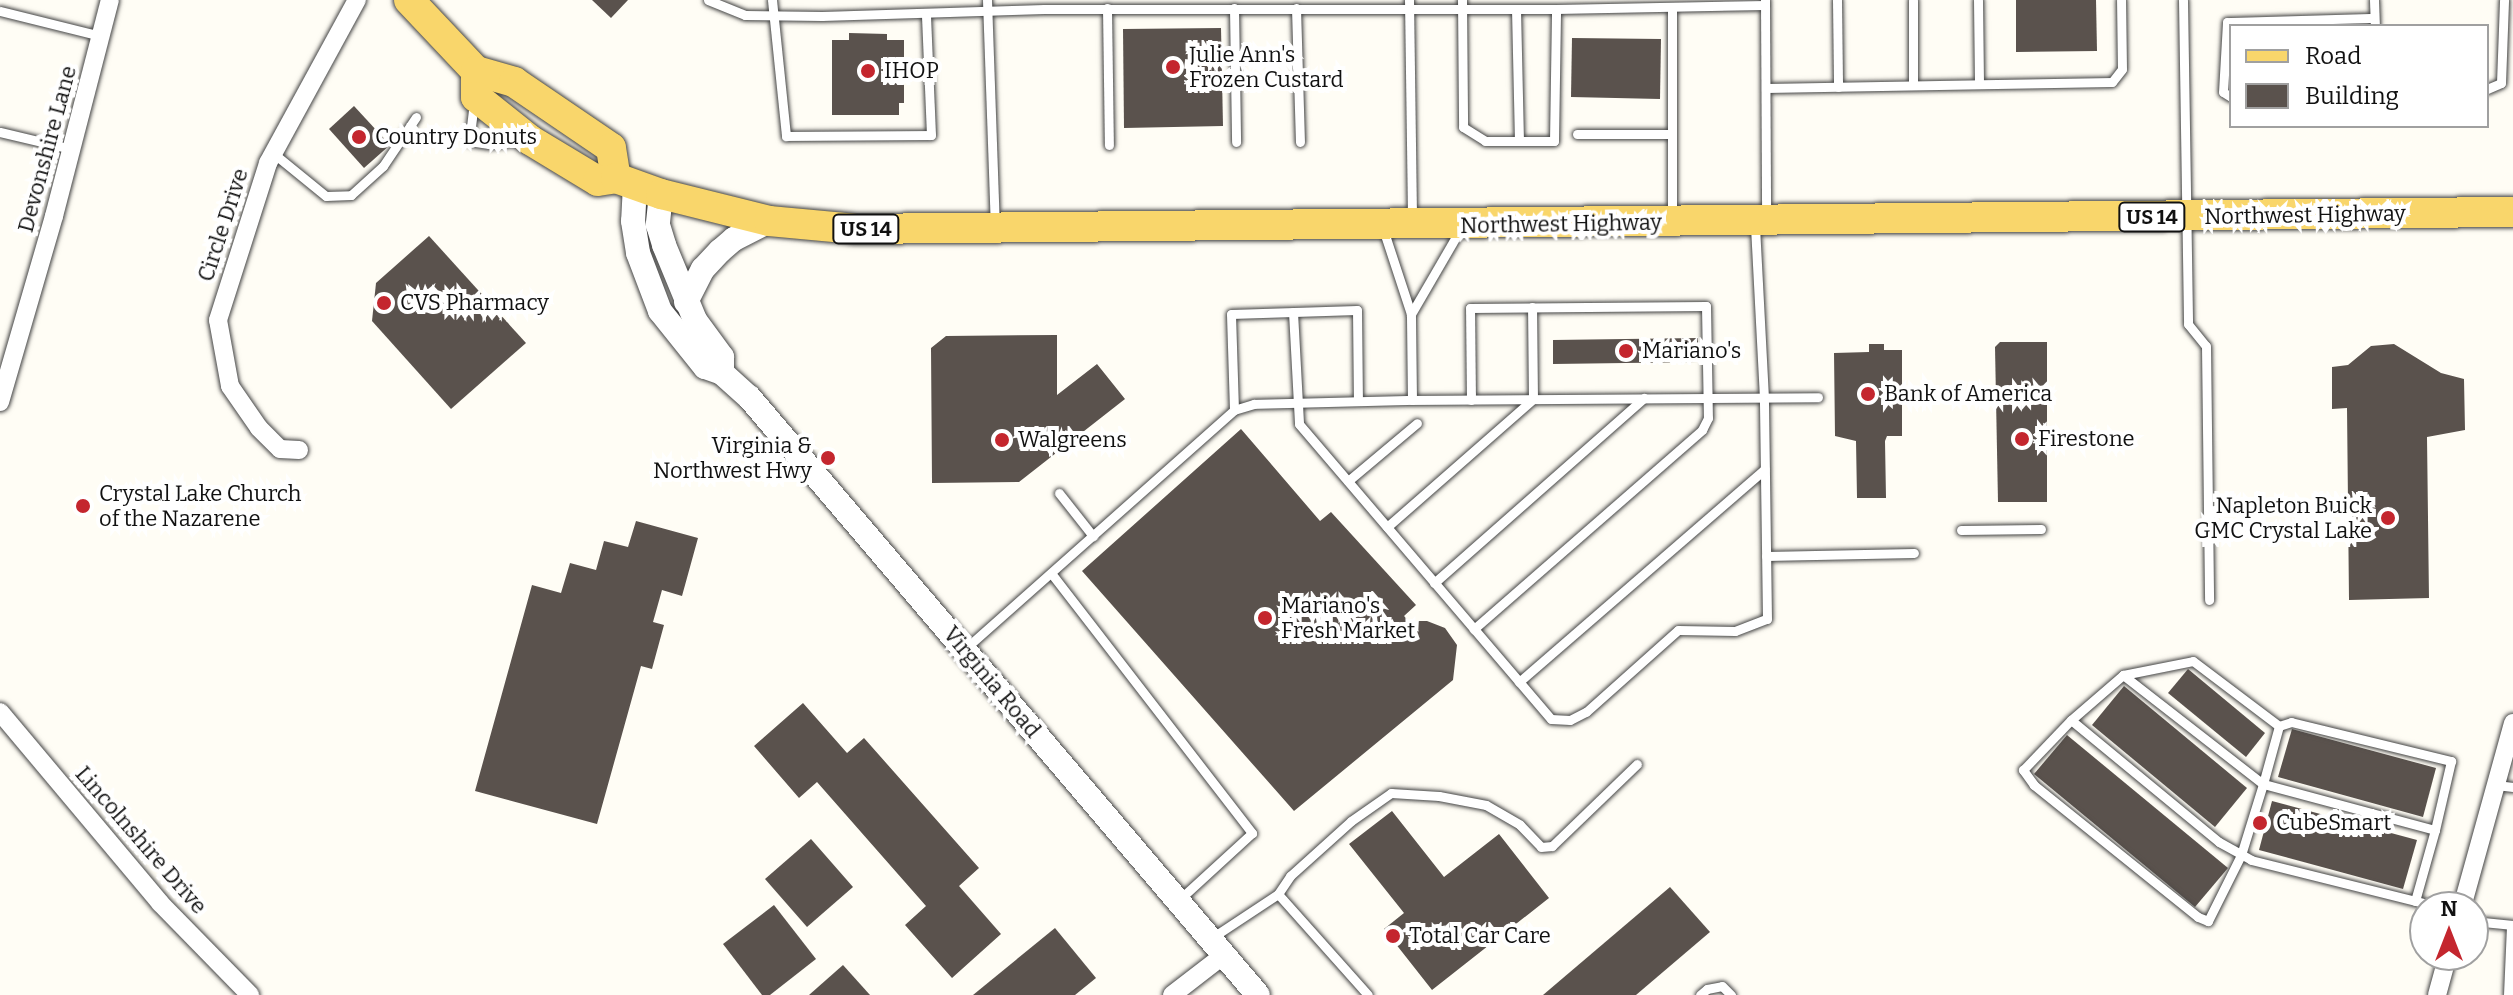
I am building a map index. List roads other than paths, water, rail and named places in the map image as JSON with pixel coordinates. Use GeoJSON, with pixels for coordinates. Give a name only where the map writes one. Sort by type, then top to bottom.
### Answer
{"type":"FeatureCollection","features":[{"type":"Feature","properties":{"kind":"main road","name":"Northwest Highway"},"geometry":{"type":"LineString","coordinates":[[409,0],[476,84],[530,140],[598,181],[637,186],[769,221],[856,229],[995,229],[2513,212]]}},
{"type":"Feature","properties":{"kind":"main road"},"geometry":{"type":"LineString","coordinates":[[476,84],[514,82],[611,148],[637,186]]}},
{"type":"Feature","properties":{"kind":"street","name":"Devonshire Lane"},"geometry":{"type":"LineString","coordinates":[[0,402],[72,149],[110,0]]}},
{"type":"Feature","properties":{"kind":"street","name":"Circle Drive"},"geometry":{"type":"LineString","coordinates":[[299,450],[280,449],[259,428],[230,386],[218,320],[273,153],[357,0]]}},
{"type":"Feature","properties":{"kind":"street","name":"Virginia Road"},"geometry":{"type":"LineString","coordinates":[[637,186],[658,225],[686,302],[722,357],[722,373]]}},
{"type":"Feature","properties":{"kind":"street","name":"Virginia Road"},"geometry":{"type":"LineString","coordinates":[[637,186],[633,221],[648,285],[660,311],[705,367],[722,373],[749,397],[1258,995]]}},
{"type":"Feature","properties":{"kind":"street"},"geometry":{"type":"LineString","coordinates":[[686,302],[703,269],[720,251],[769,221]]}},
{"type":"Feature","properties":{"kind":"street","name":"Lincolnshire Drive"},"geometry":{"type":"LineString","coordinates":[[0,712],[160,903],[250,995]]}},
{"type":"Feature","properties":{"kind":"street"},"geometry":{"type":"LineString","coordinates":[[2468,891],[2504,786],[2513,723]]}},
{"type":"Feature","properties":{"kind":"street"},"geometry":{"type":"LineString","coordinates":[[1172,995],[1217,947]]}},
{"type":"Feature","properties":{"kind":"street"},"geometry":{"type":"LineString","coordinates":[[2437,995],[2444,971]]}},
{"type":"Feature","properties":{"kind":"lane"},"geometry":{"type":"LineString","coordinates":[[708,0],[745,15],[926,14],[987,6],[1296,8],[1462,5],[1556,9],[1765,3],[1766,88],[1760,221],[1767,619],[1735,631],[1678,630],[1586,712],[1570,720],[1551,719],[1299,424],[1293,312]]}},
{"type":"Feature","properties":{"kind":"lane"},"geometry":{"type":"LineString","coordinates":[[772,0],[786,136],[931,135],[926,14]]}},
{"type":"Feature","properties":{"kind":"lane"},"geometry":{"type":"LineString","coordinates":[[1837,0],[1838,87]]}},
{"type":"Feature","properties":{"kind":"lane"},"geometry":{"type":"LineString","coordinates":[[1913,0],[1913,85]]}},
{"type":"Feature","properties":{"kind":"lane"},"geometry":{"type":"LineString","coordinates":[[1978,0],[1979,84]]}},
{"type":"Feature","properties":{"kind":"lane"},"geometry":{"type":"LineString","coordinates":[[1766,88],[2112,82],[2122,69],[2121,0]]}},
{"type":"Feature","properties":{"kind":"lane"},"geometry":{"type":"LineString","coordinates":[[2183,0],[2188,324],[2206,346],[2209,600]]}},
{"type":"Feature","properties":{"kind":"lane"},"geometry":{"type":"LineString","coordinates":[[2229,96],[2223,92],[2227,22],[2375,22],[2374,0]]}},
{"type":"Feature","properties":{"kind":"lane"},"geometry":{"type":"LineString","coordinates":[[2489,88],[2501,83],[2504,0]]}},
{"type":"Feature","properties":{"kind":"lane"},"geometry":{"type":"LineString","coordinates":[[1409,5],[1397,225],[1411,314],[1412,400]]}},
{"type":"Feature","properties":{"kind":"lane"},"geometry":{"type":"LineString","coordinates":[[1462,5],[1463,127],[1485,141],[1554,141],[1556,9]]}},
{"type":"Feature","properties":{"kind":"lane"},"geometry":{"type":"LineString","coordinates":[[987,6],[995,229]]}},
{"type":"Feature","properties":{"kind":"lane"},"geometry":{"type":"LineString","coordinates":[[1672,7],[1672,222]]}},
{"type":"Feature","properties":{"kind":"lane"},"geometry":{"type":"LineString","coordinates":[[1107,8],[1109,145]]}},
{"type":"Feature","properties":{"kind":"lane"},"geometry":{"type":"LineString","coordinates":[[1234,8],[1236,142]]}},
{"type":"Feature","properties":{"kind":"lane"},"geometry":{"type":"LineString","coordinates":[[1296,8],[1300,142]]}},
{"type":"Feature","properties":{"kind":"lane"},"geometry":{"type":"LineString","coordinates":[[1516,9],[1519,141]]}},
{"type":"Feature","properties":{"kind":"lane"},"geometry":{"type":"LineString","coordinates":[[0,11],[101,36]]}},
{"type":"Feature","properties":{"kind":"lane"},"geometry":{"type":"LineString","coordinates":[[273,153],[326,196],[351,195],[383,166],[416,117]]}},
{"type":"Feature","properties":{"kind":"lane"},"geometry":{"type":"LineString","coordinates":[[0,132],[72,149]]}},
{"type":"Feature","properties":{"kind":"lane"},"geometry":{"type":"LineString","coordinates":[[1577,134],[1672,134]]}},
{"type":"Feature","properties":{"kind":"lane"},"geometry":{"type":"LineString","coordinates":[[1411,314],[1463,225]]}},
{"type":"Feature","properties":{"kind":"lane"},"geometry":{"type":"LineString","coordinates":[[1471,400],[1470,308],[1706,306],[1708,418],[1702,430],[1474,629]]}},
{"type":"Feature","properties":{"kind":"lane"},"geometry":{"type":"LineString","coordinates":[[1387,527],[1533,399],[1532,307]]}},
{"type":"Feature","properties":{"kind":"lane"},"geometry":{"type":"LineString","coordinates":[[1234,410],[1231,314],[1357,310],[1358,401]]}},
{"type":"Feature","properties":{"kind":"lane"},"geometry":{"type":"LineString","coordinates":[[964,650],[1234,410],[1254,404],[1296,401],[1818,397]]}},
{"type":"Feature","properties":{"kind":"lane"},"geometry":{"type":"LineString","coordinates":[[1434,583],[1644,398]]}},
{"type":"Feature","properties":{"kind":"lane"},"geometry":{"type":"LineString","coordinates":[[1348,481],[1417,423]]}},
{"type":"Feature","properties":{"kind":"lane"},"geometry":{"type":"LineString","coordinates":[[1519,682],[1765,469]]}},
{"type":"Feature","properties":{"kind":"lane"},"geometry":{"type":"LineString","coordinates":[[1059,493],[1093,536]]}},
{"type":"Feature","properties":{"kind":"lane"},"geometry":{"type":"LineString","coordinates":[[1961,530],[2041,529]]}},
{"type":"Feature","properties":{"kind":"lane"},"geometry":{"type":"LineString","coordinates":[[1766,556],[1914,553]]}},
{"type":"Feature","properties":{"kind":"lane"},"geometry":{"type":"LineString","coordinates":[[1051,573],[1252,833],[1178,901]]}},
{"type":"Feature","properties":{"kind":"lane"},"geometry":{"type":"LineString","coordinates":[[2193,661],[2279,726],[2241,855],[2208,921],[2198,917],[2034,785],[2023,770],[2071,720],[2123,675],[2193,661]]}},
{"type":"Feature","properties":{"kind":"lane"},"geometry":{"type":"LineString","coordinates":[[2123,675],[2263,784],[2435,830]]}},
{"type":"Feature","properties":{"kind":"lane"},"geometry":{"type":"LineString","coordinates":[[2071,720],[2219,842],[2241,855],[2409,899]]}},
{"type":"Feature","properties":{"kind":"lane"},"geometry":{"type":"LineString","coordinates":[[2279,726],[2291,722],[2451,761],[2418,891]]}},
{"type":"Feature","properties":{"kind":"lane"},"geometry":{"type":"LineString","coordinates":[[1217,947],[1278,894],[1290,876],[1351,821],[1391,793],[1439,796],[1486,805],[1520,825],[1541,847],[1552,846],[1637,764]]}},
{"type":"Feature","properties":{"kind":"lane"},"geometry":{"type":"LineString","coordinates":[[1278,894],[1368,995]]}},
{"type":"Feature","properties":{"kind":"lane"},"geometry":{"type":"LineString","coordinates":[[2489,923],[2512,925],[2508,995]]}},
{"type":"Feature","properties":{"kind":"lane"},"geometry":{"type":"LineString","coordinates":[[1700,995],[1707,989],[1722,986],[1731,995]]}},
{"type":"Feature","properties":{"kind":"place","name":"Julie Ann's Frozen Custard"},"geometry":{"type":"Point","coordinates":[1173,67]}},
{"type":"Feature","properties":{"kind":"place","name":"IHOP"},"geometry":{"type":"Point","coordinates":[868,71]}},
{"type":"Feature","properties":{"kind":"place","name":"Country Donuts"},"geometry":{"type":"Point","coordinates":[359,137]}},
{"type":"Feature","properties":{"kind":"place","name":"CVS Pharmacy"},"geometry":{"type":"Point","coordinates":[384,303]}},
{"type":"Feature","properties":{"kind":"place","name":"Mariano's"},"geometry":{"type":"Point","coordinates":[1626,351]}},
{"type":"Feature","properties":{"kind":"place","name":"Bank of America"},"geometry":{"type":"Point","coordinates":[1868,394]}},
{"type":"Feature","properties":{"kind":"place","name":"Firestone"},"geometry":{"type":"Point","coordinates":[2022,439]}},
{"type":"Feature","properties":{"kind":"place","name":"Walgreens"},"geometry":{"type":"Point","coordinates":[1002,440]}},
{"type":"Feature","properties":{"kind":"place","name":"Virginia & Northwest Hwy"},"geometry":{"type":"Point","coordinates":[828,458]}},
{"type":"Feature","properties":{"kind":"place","name":"Crystal Lake Church of the Nazarene"},"geometry":{"type":"Point","coordinates":[83,506]}},
{"type":"Feature","properties":{"kind":"place","name":"Napleton Buick GMC Crystal Lake"},"geometry":{"type":"Point","coordinates":[2388,518]}},
{"type":"Feature","properties":{"kind":"place","name":"Mariano's Fresh Market"},"geometry":{"type":"Point","coordinates":[1265,618]}},
{"type":"Feature","properties":{"kind":"place","name":"CubeSmart"},"geometry":{"type":"Point","coordinates":[2260,823]}},
{"type":"Feature","properties":{"kind":"place","name":"Total Car Care"},"geometry":{"type":"Point","coordinates":[1393,936]}}]}
